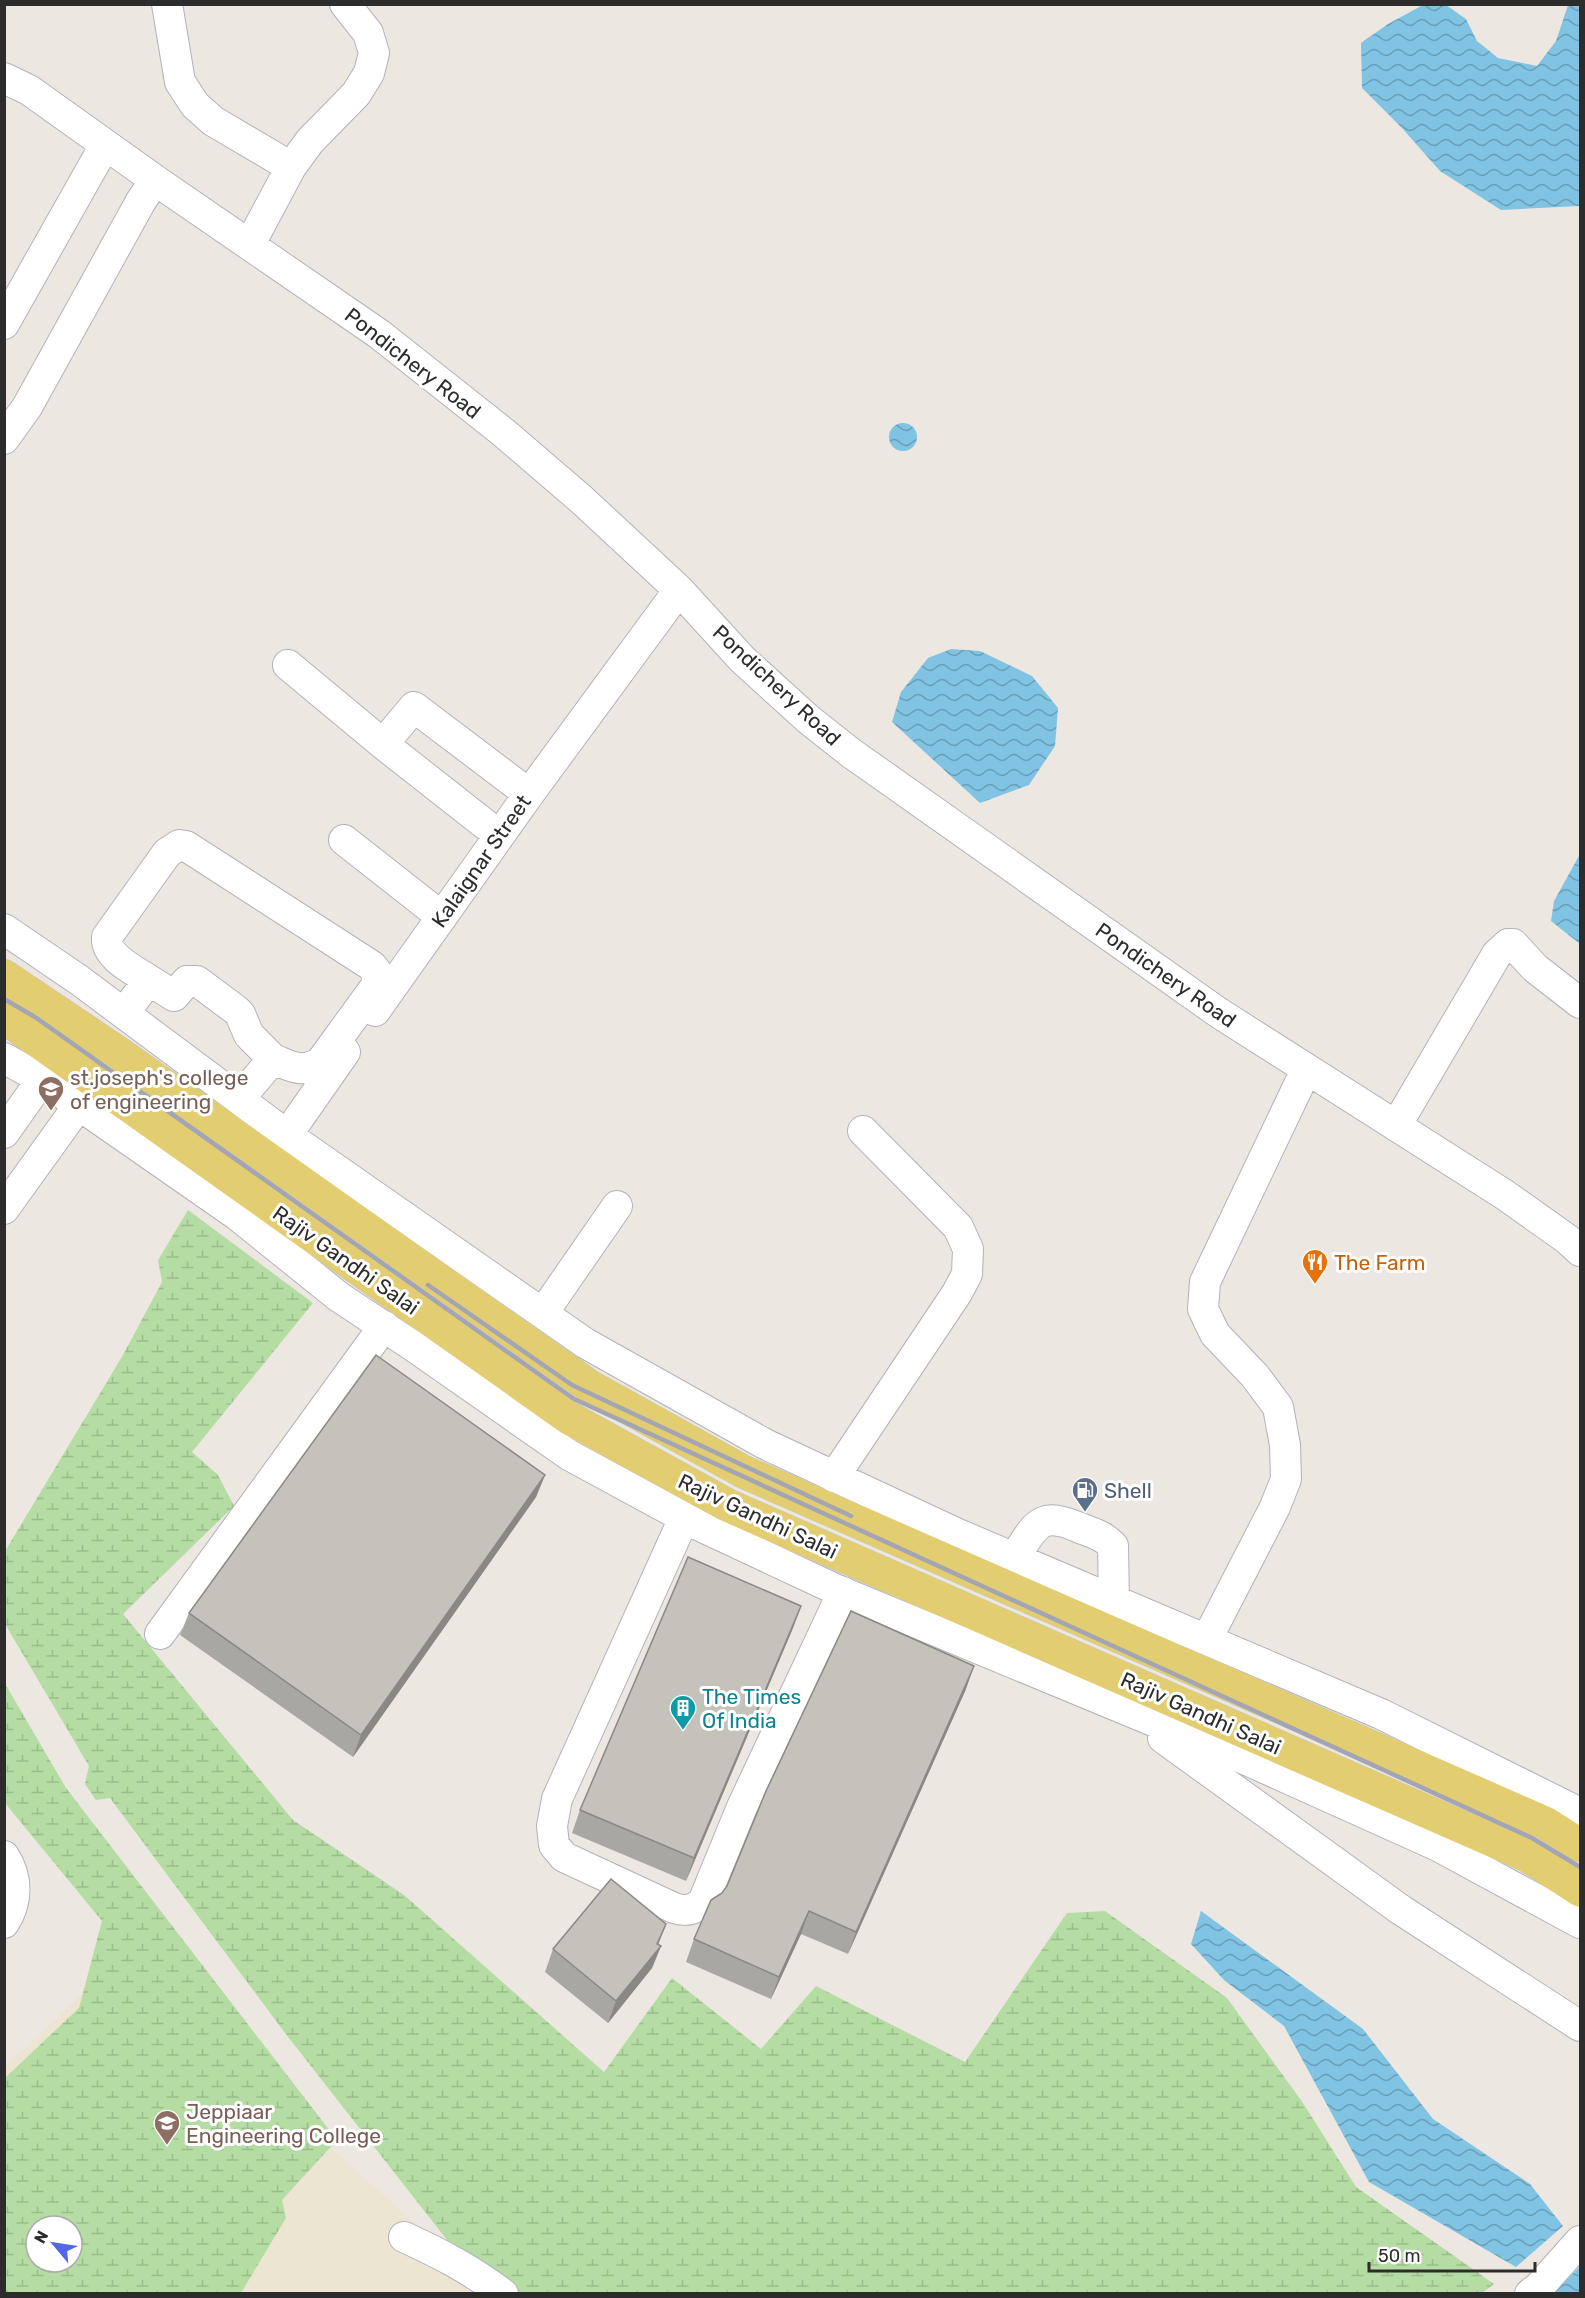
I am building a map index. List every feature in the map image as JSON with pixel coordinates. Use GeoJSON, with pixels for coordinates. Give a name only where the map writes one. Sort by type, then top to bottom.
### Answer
{"type":"FeatureCollection","features":[{"type":"Feature","properties":{"kind":"main road","name":"Rajiv Gandhi Salai"},"geometry":{"type":"LineString","coordinates":[[4,976],[117,1052],[589,1386],[744,1472],[1545,1823],[1581,1845]]}},
{"type":"Feature","properties":{"kind":"main road","name":"Rajiv Gandhi Salai"},"geometry":{"type":"LineString","coordinates":[[4,1017],[51,1068],[88,1094],[170,1136],[569,1418],[706,1494],[1276,1760],[1528,1856],[1581,1890]]}},
{"type":"Feature","properties":{"kind":"main road"},"geometry":{"type":"LineString","coordinates":[[170,1136],[194,1107]]}},
{"type":"Feature","properties":{"kind":"street"},"geometry":{"type":"LineString","coordinates":[[167,4],[180,82],[195,105],[213,121],[291,167]]}},
{"type":"Feature","properties":{"kind":"street"},"geometry":{"type":"LineString","coordinates":[[250,244],[291,167],[310,141],[356,94],[369,73],[374,53],[368,33],[345,4]]}},
{"type":"Feature","properties":{"kind":"street","name":"Pondichery Road"},"geometry":{"type":"LineString","coordinates":[[4,78],[29,90],[379,334],[504,433],[582,500],[679,590],[742,659],[808,719],[851,753],[1220,1013],[1504,1195],[1568,1239],[1581,1251]]}},
{"type":"Feature","properties":{"kind":"street"},"geometry":{"type":"LineString","coordinates":[[4,324],[105,145]]}},
{"type":"Feature","properties":{"kind":"street"},"geometry":{"type":"LineString","coordinates":[[4,439],[27,407],[141,201],[155,180]]}},
{"type":"Feature","properties":{"kind":"street","name":"Kalaignar Street"},"geometry":{"type":"LineString","coordinates":[[287,1135],[529,794],[679,590]]}},
{"type":"Feature","properties":{"kind":"street"},"geometry":{"type":"LineString","coordinates":[[288,665],[486,825]]}},
{"type":"Feature","properties":{"kind":"street"},"geometry":{"type":"LineString","coordinates":[[383,744],[414,707],[529,794]]}},
{"type":"Feature","properties":{"kind":"street"},"geometry":{"type":"LineString","coordinates":[[344,840],[442,917]]}},
{"type":"Feature","properties":{"kind":"street"},"geometry":{"type":"LineString","coordinates":[[179,845],[186,846],[372,966],[378,974],[376,986],[321,1063],[308,1069],[296,1069],[273,1059],[249,1035],[236,1010],[197,981],[187,981],[174,996],[148,980],[110,953],[106,945],[107,937],[167,853],[179,845]]}},
{"type":"Feature","properties":{"kind":"street"},"geometry":{"type":"LineString","coordinates":[[4,929],[124,1013],[287,1135],[585,1342],[765,1444],[1014,1558],[1381,1714],[1581,1814]]}},
{"type":"Feature","properties":{"kind":"street"},"geometry":{"type":"LineString","coordinates":[[1396,1126],[1493,961],[1508,944],[1514,944],[1535,968],[1581,1003]]}},
{"type":"Feature","properties":{"kind":"street"},"geometry":{"type":"LineString","coordinates":[[124,1013],[148,980]]}},
{"type":"Feature","properties":{"kind":"street"},"geometry":{"type":"LineString","coordinates":[[4,1132],[79,1027]]}},
{"type":"Feature","properties":{"kind":"street"},"geometry":{"type":"LineString","coordinates":[[4,1209],[117,1052]]}},
{"type":"Feature","properties":{"kind":"street"},"geometry":{"type":"LineString","coordinates":[[4,1058],[51,1068]]}},
{"type":"Feature","properties":{"kind":"street"},"geometry":{"type":"LineString","coordinates":[[239,1099],[273,1059]]}},
{"type":"Feature","properties":{"kind":"street"},"geometry":{"type":"LineString","coordinates":[[1207,1639],[1260,1537],[1286,1479],[1285,1445],[1278,1407],[1255,1376],[1215,1334],[1203,1309],[1205,1282],[1306,1070]]}},
{"type":"Feature","properties":{"kind":"street"},"geometry":{"type":"LineString","coordinates":[[88,1094],[339,1297],[569,1455],[684,1518],[843,1592],[1120,1707],[1276,1760],[1581,1923]]}},
{"type":"Feature","properties":{"kind":"street"},"geometry":{"type":"LineString","coordinates":[[834,1477],[957,1293],[967,1274],[968,1250],[958,1227],[863,1131]]}},
{"type":"Feature","properties":{"kind":"street"},"geometry":{"type":"LineString","coordinates":[[543,1313],[617,1206]]}},
{"type":"Feature","properties":{"kind":"street"},"geometry":{"type":"LineString","coordinates":[[160,1634],[384,1326]]}},
{"type":"Feature","properties":{"kind":"street"},"geometry":{"type":"LineString","coordinates":[[684,1518],[556,1799],[552,1826],[554,1845],[564,1857],[674,1908],[686,1911],[695,1909],[703,1902],[742,1807],[843,1592]]}},
{"type":"Feature","properties":{"kind":"street"},"geometry":{"type":"LineString","coordinates":[[1014,1558],[1033,1529],[1050,1519],[1060,1519],[1101,1536],[1113,1546],[1114,1600]]}},
{"type":"Feature","properties":{"kind":"street"},"geometry":{"type":"LineString","coordinates":[[1120,1707],[1401,1910],[1581,2026]]}},
{"type":"Feature","properties":{"kind":"street"},"geometry":{"type":"LineString","coordinates":[[4,1856],[15,1881],[15,1899],[4,1923]]}},
{"type":"Feature","properties":{"kind":"street"},"geometry":{"type":"LineString","coordinates":[[404,2237],[448,2257],[474,2272],[503,2294]]}},
{"type":"Feature","properties":{"kind":"street"},"geometry":{"type":"LineString","coordinates":[[1530,2294],[1581,2241]]}},
{"type":"Feature","properties":{"kind":"shaded area","name":"Jeppiaar Engineering College"},"geometry":{"type":"Polygon","coordinates":[[[120,1958],[437,2243],[508,2294],[5,2294],[5,2066],[120,1958]]]}},
{"type":"Feature","properties":{"kind":"green space"},"geometry":{"type":"Polygon","coordinates":[[[188,1210],[313,1303],[192,1452],[218,1475],[234,1506],[123,1614],[293,1820],[404,1895],[604,2072],[672,1978],[761,2049],[816,1986],[965,2062],[1067,1913],[1105,1911],[1227,1998],[1303,2103],[1356,2187],[1494,2284],[1481,2294],[520,2293],[451,2245],[285,2033],[110,1798],[96,1800],[85,1784],[89,1766],[5,1624],[4,1553],[123,1355],[162,1282],[158,1260],[188,1210]]]}},
{"type":"Feature","properties":{"kind":"green space","name":"Jeppiaar Engineering College"},"geometry":{"type":"Polygon","coordinates":[[[4,1682],[66,1788],[337,2140],[282,2200],[286,2218],[241,2293],[5,2293],[5,2078],[79,2008],[102,1921],[5,1803],[4,1682]]]}},
{"type":"Feature","properties":{"kind":"water"},"geometry":{"type":"Polygon","coordinates":[[[1423,5],[1446,5],[1466,19],[1477,41],[1498,58],[1537,66],[1556,41],[1568,5],[1580,5],[1580,206],[1501,210],[1440,171],[1362,88],[1361,43],[1388,24],[1423,5]]]}},
{"type":"Feature","properties":{"kind":"water"},"geometry":{"type":"Polygon","coordinates":[[[903,423],[913,427],[917,437],[913,447],[903,451],[893,447],[889,437],[893,427],[903,423]]]}},
{"type":"Feature","properties":{"kind":"water"},"geometry":{"type":"Polygon","coordinates":[[[951,649],[980,651],[1032,676],[1058,708],[1055,746],[1029,785],[980,803],[892,722],[901,692],[928,658],[951,649]]]}},
{"type":"Feature","properties":{"kind":"water"},"geometry":{"type":"Polygon","coordinates":[[[1580,854],[1580,944],[1551,921],[1554,901],[1580,854]]]}},
{"type":"Feature","properties":{"kind":"water"},"geometry":{"type":"Polygon","coordinates":[[[1201,1911],[1363,2029],[1433,2119],[1530,2184],[1563,2226],[1516,2267],[1369,2182],[1284,2026],[1224,1980],[1191,1944],[1201,1911]]]}},
{"type":"Feature","properties":{"kind":"water"},"geometry":{"type":"Polygon","coordinates":[[[1580,2266],[1580,2293],[1554,2293],[1580,2266]]]}},
{"type":"Feature","properties":{"kind":"building"},"geometry":{"type":"Polygon","coordinates":[[[376,1355],[545,1475],[361,1735],[189,1613],[376,1355]]]}},
{"type":"Feature","properties":{"kind":"building","name":"The Times Of India"},"geometry":{"type":"Polygon","coordinates":[[[688,1557],[801,1606],[694,1858],[580,1810],[688,1557]]]}},
{"type":"Feature","properties":{"kind":"building"},"geometry":{"type":"Polygon","coordinates":[[[851,1611],[974,1666],[856,1932],[809,1911],[779,1977],[694,1939],[711,1900],[722,1893],[727,1886],[766,1791],[851,1611]]]}},
{"type":"Feature","properties":{"kind":"building"},"geometry":{"type":"Polygon","coordinates":[[[611,1879],[666,1924],[657,1944],[661,1946],[616,2001],[553,1949],[611,1879]]]}},
{"type":"Feature","properties":{"kind":"railway"},"geometry":{"type":"LineString","coordinates":[[4,999],[35,1017],[574,1399],[1532,1838],[1580,1867]]}},
{"type":"Feature","properties":{"kind":"railway"},"geometry":{"type":"LineString","coordinates":[[428,1285],[572,1385],[851,1516]]}},
{"type":"Feature","properties":{"kind":"place","name":"st.joseph's college of engineering"},"geometry":{"type":"Point","coordinates":[51,1112]}},
{"type":"Feature","properties":{"kind":"place","name":"The Farm"},"geometry":{"type":"Point","coordinates":[1315,1285]}},
{"type":"Feature","properties":{"kind":"place","name":"Shell"},"geometry":{"type":"Point","coordinates":[1085,1513]}},
{"type":"Feature","properties":{"kind":"place","name":"The Times Of India"},"geometry":{"type":"Point","coordinates":[683,1731]}},
{"type":"Feature","properties":{"kind":"place","name":"Jeppiaar Engineering College"},"geometry":{"type":"Point","coordinates":[167,2146]}}]}
